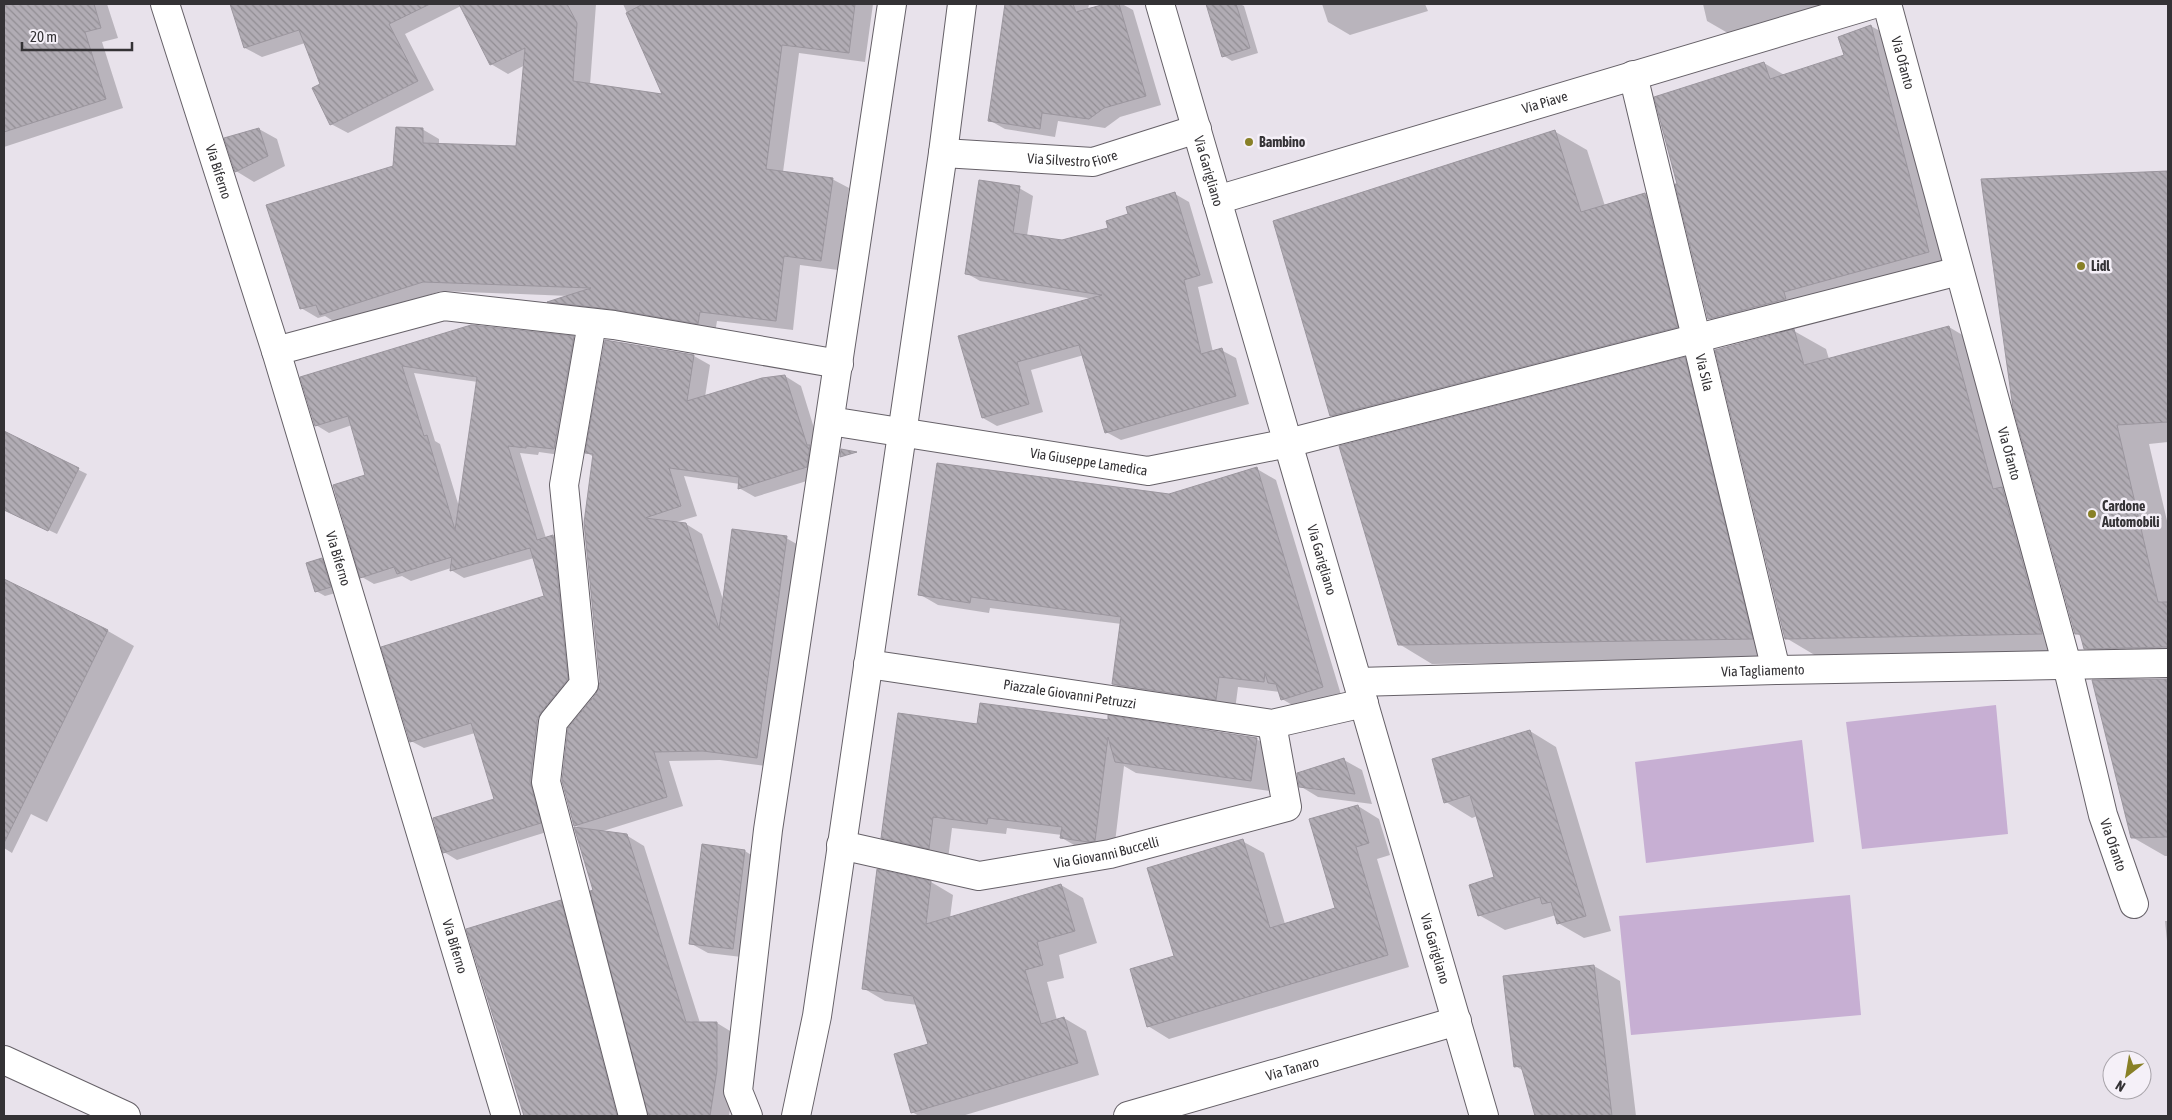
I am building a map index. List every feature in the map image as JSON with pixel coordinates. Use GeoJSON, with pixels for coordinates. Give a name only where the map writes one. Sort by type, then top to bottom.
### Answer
{"type":"FeatureCollection","features":[{"type":"Feature","properties":{"kind":"street","name":"Via Biferno"},"geometry":{"type":"LineString","coordinates":[[164,4],[276,351],[506,1116]]}},
{"type":"Feature","properties":{"kind":"street"},"geometry":{"type":"LineString","coordinates":[[748,1116],[738,1091],[768,830],[892,4]]}},
{"type":"Feature","properties":{"kind":"street"},"geometry":{"type":"LineString","coordinates":[[796,1116],[817,1016],[943,153],[962,4]]}},
{"type":"Feature","properties":{"kind":"street","name":"Via Garigliano"},"geometry":{"type":"LineString","coordinates":[[1160,4],[1217,200],[1283,445],[1361,693],[1484,1116]]}},
{"type":"Feature","properties":{"kind":"street","name":"Via Piave"},"geometry":{"type":"LineString","coordinates":[[1217,200],[1874,4]]}},
{"type":"Feature","properties":{"kind":"street","name":"Via Ofanto"},"geometry":{"type":"LineString","coordinates":[[1887,4],[2067,665],[2103,815],[2134,904]]}},
{"type":"Feature","properties":{"kind":"street","name":"Via Sila"},"geometry":{"type":"LineString","coordinates":[[1633,75],[1776,670]]}},
{"type":"Feature","properties":{"kind":"street","name":"Via Silvestro Fiore"},"geometry":{"type":"LineString","coordinates":[[943,153],[1093,162],[1197,129]]}},
{"type":"Feature","properties":{"kind":"street","name":"Via Giuseppe Lamedica"},"geometry":{"type":"LineString","coordinates":[[830,421],[1148,471],[1283,445],[1959,271]]}},
{"type":"Feature","properties":{"kind":"street"},"geometry":{"type":"LineString","coordinates":[[276,351],[444,306],[592,323],[839,364]]}},
{"type":"Feature","properties":{"kind":"street"},"geometry":{"type":"LineString","coordinates":[[592,323],[564,485],[584,684],[554,722],[546,782],[632,1116]]}},
{"type":"Feature","properties":{"kind":"street","name":"Via Tagliamento"},"geometry":{"type":"LineString","coordinates":[[1272,724],[1361,693],[1776,670],[2168,663]]}},
{"type":"Feature","properties":{"kind":"street","name":"Piazzale Giovanni Petruzzi"},"geometry":{"type":"LineString","coordinates":[[868,664],[1272,724]]}},
{"type":"Feature","properties":{"kind":"street","name":"Via Giovanni Buccelli"},"geometry":{"type":"LineString","coordinates":[[841,845],[979,876],[1110,854],[1287,807],[1272,724]]}},
{"type":"Feature","properties":{"kind":"street","name":"Via Tanaro"},"geometry":{"type":"LineString","coordinates":[[1128,1116],[1456,1021]]}},
{"type":"Feature","properties":{"kind":"street"},"geometry":{"type":"LineString","coordinates":[[4,1060],[126,1116]]}},
{"type":"Feature","properties":{"kind":"shaded area"},"geometry":{"type":"Polygon","coordinates":[[[1996,705],[2008,834],[1862,849],[1846,722],[1996,705]]]}},
{"type":"Feature","properties":{"kind":"shaded area"},"geometry":{"type":"Polygon","coordinates":[[[1802,740],[1814,842],[1646,863],[1635,762],[1802,740]]]}},
{"type":"Feature","properties":{"kind":"shaded area"},"geometry":{"type":"Polygon","coordinates":[[[1850,895],[1861,1015],[1631,1035],[1619,916],[1850,895]]]}},
{"type":"Feature","properties":{"kind":"building"},"geometry":{"type":"Polygon","coordinates":[[[4,4],[94,4],[101,28],[85,32],[106,99],[4,132],[4,4]]]}},
{"type":"Feature","properties":{"kind":"building"},"geometry":{"type":"Polygon","coordinates":[[[230,4],[430,4],[389,24],[418,81],[330,125],[312,88],[320,84],[299,30],[244,48],[230,4]]]}},
{"type":"Feature","properties":{"kind":"building"},"geometry":{"type":"Polygon","coordinates":[[[459,4],[567,4],[577,23],[573,81],[662,94],[626,13],[643,4],[855,4],[849,53],[782,45],[766,169],[833,178],[821,261],[784,256],[776,321],[700,312],[698,324],[617,310],[547,302],[591,288],[423,282],[320,315],[316,305],[300,309],[266,205],[393,166],[396,127],[423,128],[423,143],[516,146],[525,48],[490,65],[459,4]]]}},
{"type":"Feature","properties":{"kind":"building"},"geometry":{"type":"Polygon","coordinates":[[[1005,4],[1073,4],[1076,12],[1105,4],[1119,4],[1146,96],[1104,108],[1089,119],[1042,113],[1040,129],[988,121],[1005,4]]]}},
{"type":"Feature","properties":{"kind":"building"},"geometry":{"type":"Polygon","coordinates":[[[1206,4],[1236,4],[1250,48],[1222,57],[1206,4]]]}},
{"type":"Feature","properties":{"kind":"building"},"geometry":{"type":"Polygon","coordinates":[[[1871,25],[1929,252],[1784,292],[1786,299],[1708,319],[1675,184],[1677,184],[1654,97],[1764,62],[1770,79],[1844,55],[1838,37],[1871,25]]]}},
{"type":"Feature","properties":{"kind":"building"},"geometry":{"type":"Polygon","coordinates":[[[259,128],[268,156],[235,172],[224,138],[259,128]]]}},
{"type":"Feature","properties":{"kind":"building"},"geometry":{"type":"Polygon","coordinates":[[[1555,130],[1581,212],[1645,193],[1678,327],[1330,416],[1273,221],[1555,130]]]}},
{"type":"Feature","properties":{"kind":"building"},"geometry":{"type":"Polygon","coordinates":[[[2168,171],[2168,422],[2117,425],[2158,602],[2168,602],[2168,647],[2084,649],[2080,634],[2075,634],[2013,408],[1981,179],[2168,171]]]}},
{"type":"Feature","properties":{"kind":"building"},"geometry":{"type":"Polygon","coordinates":[[[979,180],[1020,186],[1013,233],[1062,240],[1108,228],[1106,221],[1128,214],[1126,207],[1175,192],[1200,275],[1184,280],[1201,354],[1222,348],[1236,396],[1105,433],[1079,345],[1017,362],[1029,404],[982,418],[958,336],[1102,295],[965,274],[979,180]]]}},
{"type":"Feature","properties":{"kind":"building"},"geometry":{"type":"Polygon","coordinates":[[[471,325],[574,336],[554,449],[508,446],[537,540],[553,535],[568,679],[541,712],[537,720],[530,781],[541,823],[443,853],[433,818],[494,799],[471,723],[410,742],[381,647],[544,596],[530,548],[450,571],[452,557],[397,574],[394,567],[360,578],[333,485],[365,475],[348,416],[315,426],[300,377],[471,325]],[[402,366],[424,436],[427,435],[455,530],[477,377],[402,366]]]}},
{"type":"Feature","properties":{"kind":"building"},"geometry":{"type":"Polygon","coordinates":[[[1949,326],[1993,489],[2002,487],[2042,634],[1785,639],[1715,350],[1794,329],[1804,365],[1949,326]]]}},
{"type":"Feature","properties":{"kind":"building"},"geometry":{"type":"Polygon","coordinates":[[[605,340],[694,355],[687,401],[762,378],[785,375],[807,445],[810,445],[807,467],[738,489],[739,477],[669,468],[681,506],[645,518],[686,523],[719,629],[732,529],[787,536],[757,758],[703,751],[654,752],[667,797],[574,826],[562,781],[568,728],[596,694],[600,682],[584,523],[593,454],[585,453],[605,340]]]}},
{"type":"Feature","properties":{"kind":"building"},"geometry":{"type":"Polygon","coordinates":[[[1685,357],[1753,639],[1398,645],[1339,446],[1685,357]]]}},
{"type":"Feature","properties":{"kind":"building"},"geometry":{"type":"Polygon","coordinates":[[[4,431],[79,468],[48,531],[4,510],[4,431]]]}},
{"type":"Feature","properties":{"kind":"building"},"geometry":{"type":"Polygon","coordinates":[[[841,449],[857,452],[840,457],[841,449]]]}},
{"type":"Feature","properties":{"kind":"building"},"geometry":{"type":"Polygon","coordinates":[[[937,463],[1169,494],[1257,467],[1323,687],[1281,700],[1276,684],[1268,683],[1265,673],[1264,682],[1219,677],[1216,700],[1112,684],[1121,617],[971,597],[970,603],[918,595],[937,463]]]}},
{"type":"Feature","properties":{"kind":"building"},"geometry":{"type":"Polygon","coordinates":[[[322,558],[331,587],[315,592],[306,563],[322,558]]]}},
{"type":"Feature","properties":{"kind":"building"},"geometry":{"type":"Polygon","coordinates":[[[4,579],[108,630],[4,843],[4,579]]]}},
{"type":"Feature","properties":{"kind":"building"},"geometry":{"type":"Polygon","coordinates":[[[2168,679],[2168,837],[2131,838],[2092,680],[2168,679]]]}},
{"type":"Feature","properties":{"kind":"building"},"geometry":{"type":"Polygon","coordinates":[[[980,703],[1108,720],[1108,715],[1257,738],[1251,781],[1115,762],[1108,737],[1095,841],[1088,842],[1060,838],[1062,827],[988,818],[987,824],[933,817],[929,849],[881,838],[898,713],[977,724],[980,703]]]}},
{"type":"Feature","properties":{"kind":"building"},"geometry":{"type":"Polygon","coordinates":[[[1530,730],[1586,916],[1557,924],[1551,902],[1542,904],[1540,897],[1478,916],[1469,885],[1494,877],[1470,795],[1444,803],[1432,759],[1530,730]]]}},
{"type":"Feature","properties":{"kind":"building"},"geometry":{"type":"Polygon","coordinates":[[[1344,758],[1355,794],[1299,787],[1297,773],[1344,758]]]}},
{"type":"Feature","properties":{"kind":"building"},"geometry":{"type":"Polygon","coordinates":[[[1358,805],[1369,843],[1356,847],[1388,955],[1147,1027],[1130,969],[1174,956],[1147,868],[1243,839],[1270,928],[1335,908],[1309,819],[1358,805]]]}},
{"type":"Feature","properties":{"kind":"building"},"geometry":{"type":"Polygon","coordinates":[[[574,827],[627,834],[686,1022],[717,1022],[717,1070],[710,1116],[648,1116],[590,891],[593,890],[574,827]]]}},
{"type":"Feature","properties":{"kind":"building"},"geometry":{"type":"Polygon","coordinates":[[[702,844],[745,850],[733,949],[689,944],[702,844]]]}},
{"type":"Feature","properties":{"kind":"building"},"geometry":{"type":"Polygon","coordinates":[[[877,869],[931,881],[926,924],[1061,884],[1075,931],[1037,942],[1043,965],[1025,970],[1041,1024],[1064,1017],[1078,1063],[911,1113],[894,1054],[928,1044],[913,996],[862,989],[877,869]]]}},
{"type":"Feature","properties":{"kind":"building"},"geometry":{"type":"Polygon","coordinates":[[[561,900],[617,1116],[524,1116],[466,929],[561,900]]]}},
{"type":"Feature","properties":{"kind":"building"},"geometry":{"type":"Polygon","coordinates":[[[1594,965],[1612,1116],[1535,1116],[1521,1066],[1514,1067],[1503,976],[1594,965]]]}},
{"type":"Feature","properties":{"kind":"place","name":"Bambino"},"geometry":{"type":"Point","coordinates":[1249,142]}},
{"type":"Feature","properties":{"kind":"place","name":"Lidl"},"geometry":{"type":"Point","coordinates":[2081,266]}},
{"type":"Feature","properties":{"kind":"place","name":"Cardone Automobili"},"geometry":{"type":"Point","coordinates":[2092,514]}}]}
